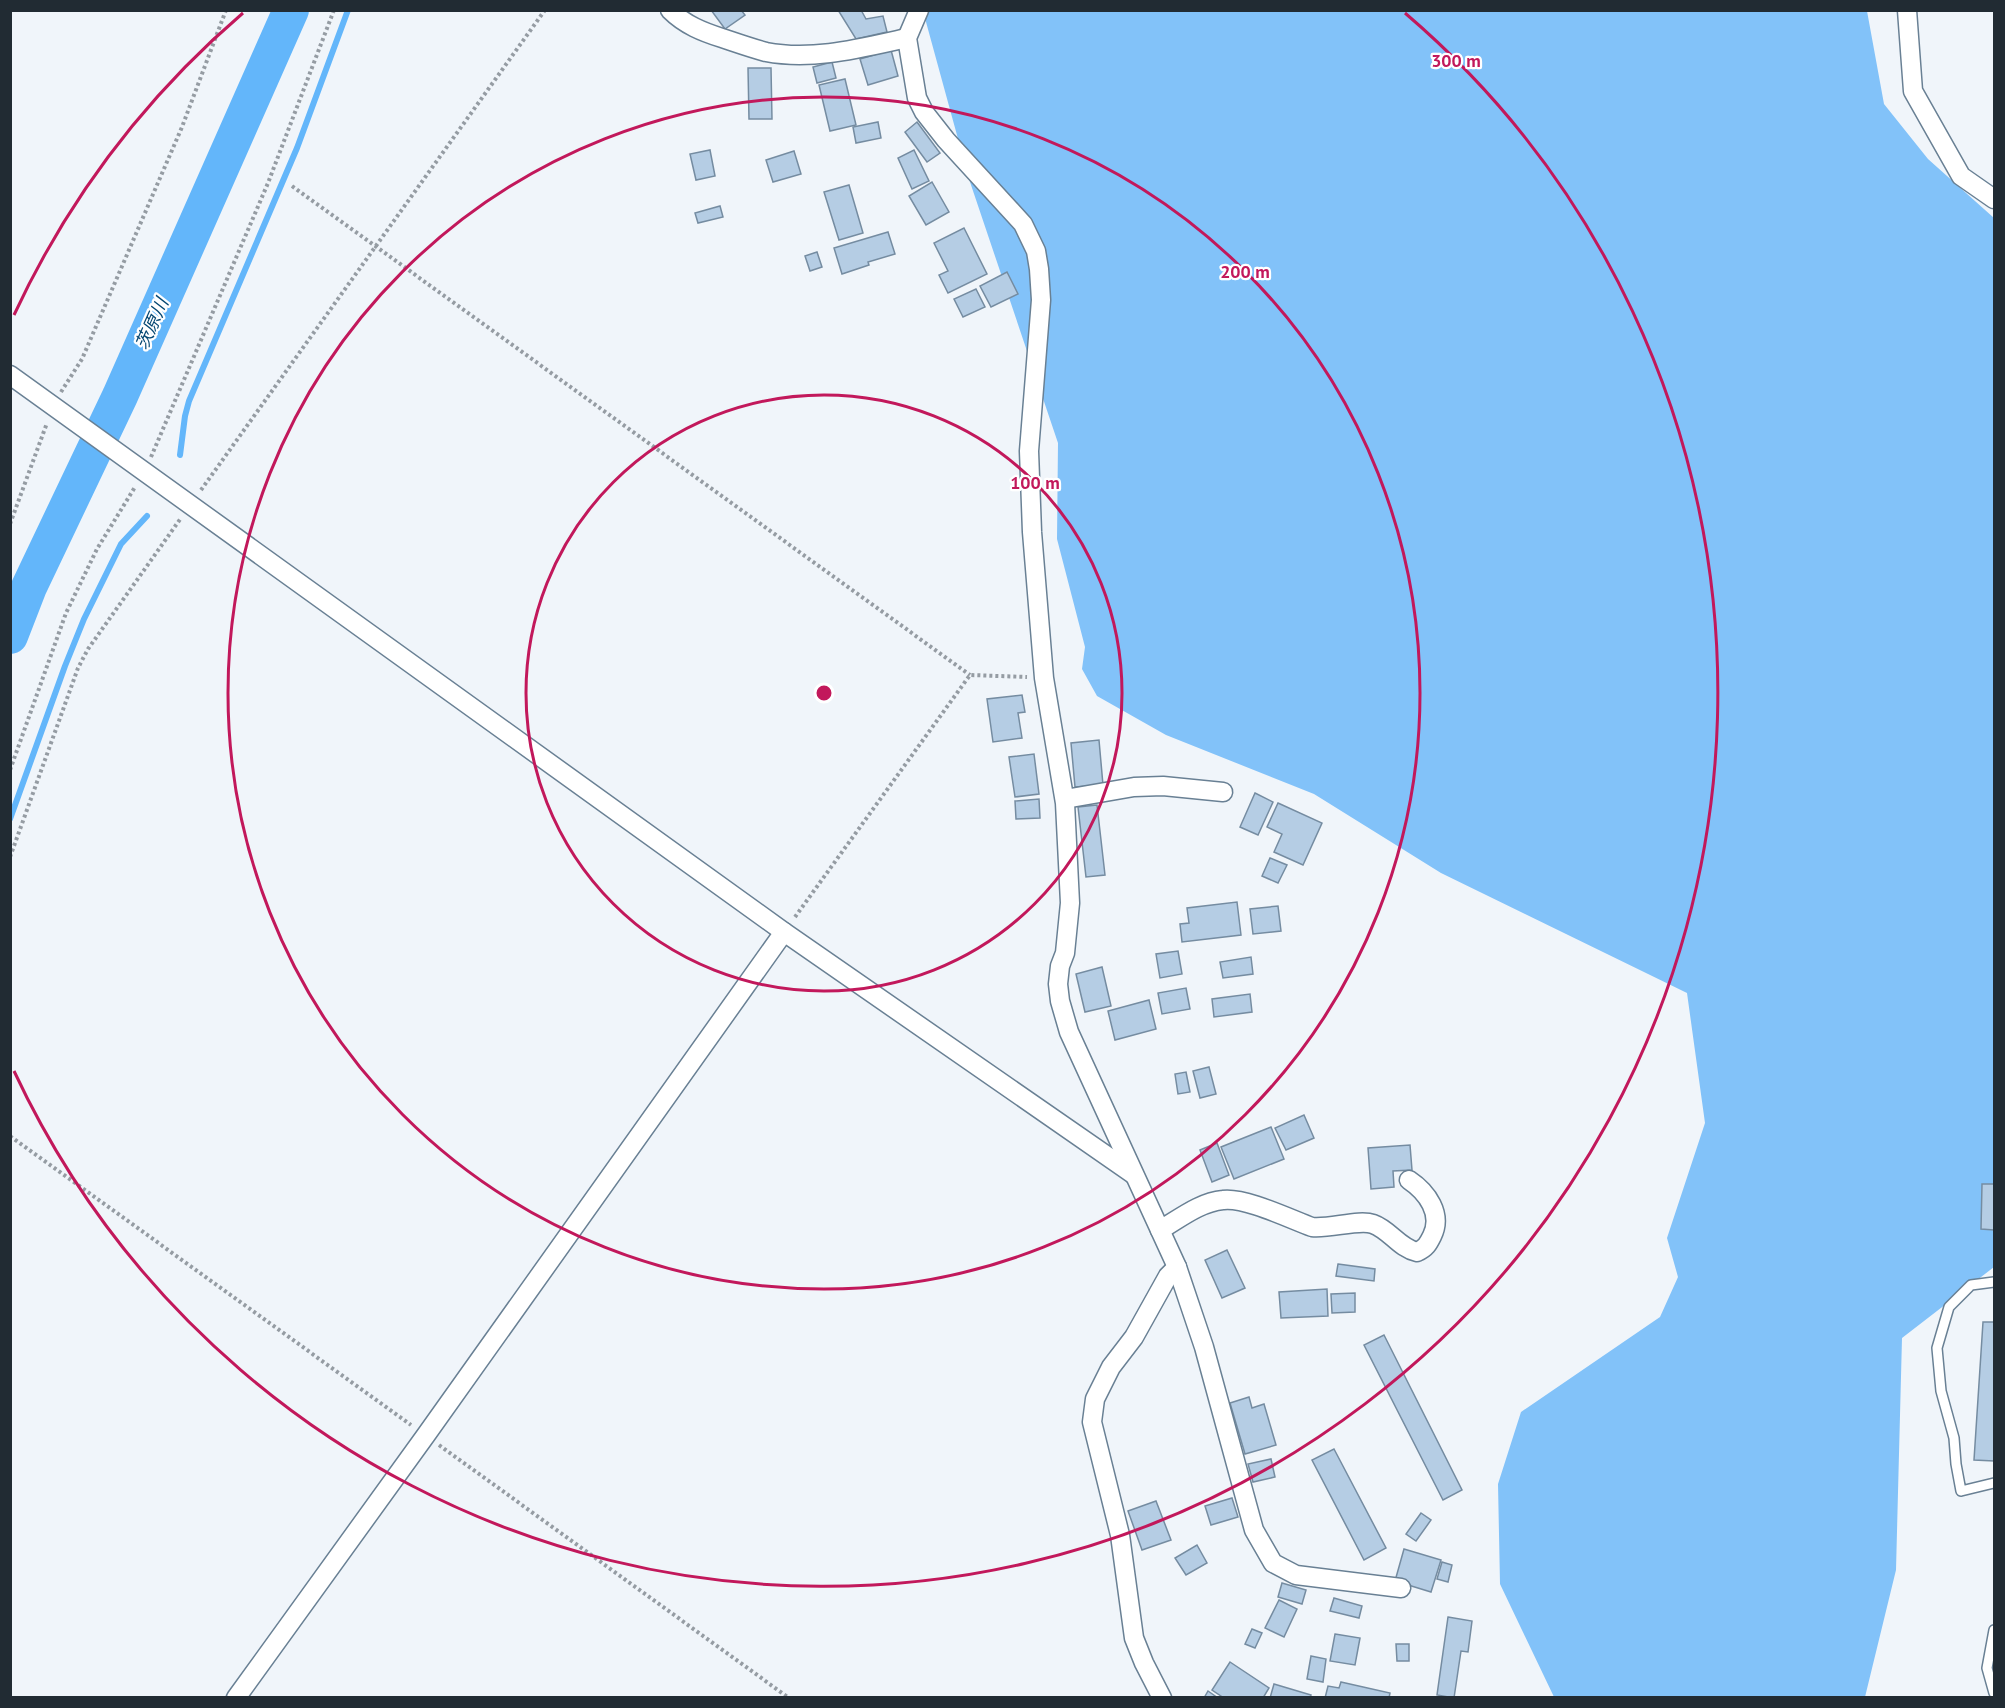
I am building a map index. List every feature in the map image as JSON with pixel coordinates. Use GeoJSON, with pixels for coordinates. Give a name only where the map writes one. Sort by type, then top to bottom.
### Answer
{"type":"FeatureCollection","features":[{"type":"Feature","properties":{"kind":"street"},"geometry":{"type":"LineString","coordinates":[[670,10],[680,20],[703,32],[767,52],[796,55],[843,51],[907,38]]}},
{"type":"Feature","properties":{"kind":"street"},"geometry":{"type":"LineString","coordinates":[[920,10],[907,38],[917,98],[924,112],[960,156],[1023,224],[1036,251],[1039,269],[1041,300],[1029,451],[1032,532],[1044,678],[1065,799],[1070,903],[1065,953],[1060,966],[1058,984],[1060,1001],[1069,1032],[1177,1267],[1204,1347],[1254,1530],[1273,1563],[1296,1575],[1401,1588]]}},
{"type":"Feature","properties":{"kind":"street"},"geometry":{"type":"LineString","coordinates":[[1907,10],[1913,92],[1961,176],[1995,199]]}},
{"type":"Feature","properties":{"kind":"street"},"geometry":{"type":"LineString","coordinates":[[10,375],[784,932],[1134,1175]]}},
{"type":"Feature","properties":{"kind":"street"},"geometry":{"type":"LineString","coordinates":[[1065,799],[1134,787],[1163,786],[1223,792]]}},
{"type":"Feature","properties":{"kind":"street"},"geometry":{"type":"LineString","coordinates":[[236,1698],[784,932]]}},
{"type":"Feature","properties":{"kind":"street"},"geometry":{"type":"LineString","coordinates":[[1160,1230],[1195,1209],[1225,1199],[1312,1227],[1372,1223],[1408,1250],[1417,1252],[1429,1244],[1437,1223],[1430,1201],[1424,1192],[1409,1180]]}},
{"type":"Feature","properties":{"kind":"street"},"geometry":{"type":"LineString","coordinates":[[1162,1698],[1144,1664],[1134,1638],[1120,1535],[1092,1422],[1095,1399],[1108,1373],[1134,1337],[1168,1276],[1177,1267]]}},
{"type":"Feature","properties":{"kind":"lane"},"geometry":{"type":"LineString","coordinates":[[1995,1282],[1971,1285],[1949,1307],[1936,1348],[1941,1391],[1954,1438],[1961,1491],[1995,1483]]}},
{"type":"Feature","properties":{"kind":"lane"},"geometry":{"type":"LineString","coordinates":[[1995,1630],[1987,1668],[1995,1693]]}},
{"type":"Feature","properties":{"kind":"path"},"geometry":{"type":"LineString","coordinates":[[10,524],[182,127],[226,10]]}},
{"type":"Feature","properties":{"kind":"path"},"geometry":{"type":"LineString","coordinates":[[10,770],[66,613],[97,549],[141,469],[268,183],[334,10]]}},
{"type":"Feature","properties":{"kind":"path"},"geometry":{"type":"LineString","coordinates":[[10,857],[78,668],[88,649],[545,10]]}},
{"type":"Feature","properties":{"kind":"path"},"geometry":{"type":"LineString","coordinates":[[292,186],[970,675],[1044,678]]}},
{"type":"Feature","properties":{"kind":"path"},"geometry":{"type":"LineString","coordinates":[[784,932],[970,675]]}},
{"type":"Feature","properties":{"kind":"path"},"geometry":{"type":"LineString","coordinates":[[10,1136],[789,1698]]}},
{"type":"Feature","properties":{"kind":"shaded area"},"geometry":{"type":"Polygon","coordinates":[[[923,11],[1867,11],[1884,104],[1928,159],[1994,218],[1994,1267],[1902,1338],[1896,1570],[1865,1697],[1554,1697],[1500,1584],[1498,1484],[1521,1412],[1660,1317],[1678,1277],[1667,1238],[1705,1123],[1687,993],[1441,873],[1314,794],[1166,735],[1097,696],[1082,669],[1085,647],[1057,539],[1058,443],[969,179],[923,11]]]}},
{"type":"Feature","properties":{"kind":"building"},"geometry":{"type":"Polygon","coordinates":[[[711,10],[741,10],[745,15],[725,29],[711,10]]]}},
{"type":"Feature","properties":{"kind":"building"},"geometry":{"type":"Polygon","coordinates":[[[838,10],[861,10],[866,19],[883,16],[887,32],[856,39],[838,10]]]}},
{"type":"Feature","properties":{"kind":"building"},"geometry":{"type":"Polygon","coordinates":[[[891,50],[898,76],[868,85],[860,59],[891,50]]]}},
{"type":"Feature","properties":{"kind":"building"},"geometry":{"type":"Polygon","coordinates":[[[832,62],[836,78],[817,83],[813,67],[832,62]]]}},
{"type":"Feature","properties":{"kind":"building"},"geometry":{"type":"Polygon","coordinates":[[[748,68],[771,68],[772,119],[749,119],[748,68]]]}},
{"type":"Feature","properties":{"kind":"building"},"geometry":{"type":"Polygon","coordinates":[[[845,79],[856,125],[830,131],[819,85],[845,79]]]}},
{"type":"Feature","properties":{"kind":"building"},"geometry":{"type":"Polygon","coordinates":[[[878,122],[881,138],[856,143],[853,127],[878,122]]]}},
{"type":"Feature","properties":{"kind":"building"},"geometry":{"type":"Polygon","coordinates":[[[917,122],[940,153],[927,162],[905,132],[917,122]]]}},
{"type":"Feature","properties":{"kind":"building"},"geometry":{"type":"Polygon","coordinates":[[[710,150],[715,176],[696,180],[690,154],[710,150]]]}},
{"type":"Feature","properties":{"kind":"building"},"geometry":{"type":"Polygon","coordinates":[[[914,150],[929,181],[912,189],[898,158],[914,150]]]}},
{"type":"Feature","properties":{"kind":"building"},"geometry":{"type":"Polygon","coordinates":[[[794,151],[801,174],[773,182],[766,160],[794,151]]]}},
{"type":"Feature","properties":{"kind":"building"},"geometry":{"type":"Polygon","coordinates":[[[932,182],[949,212],[926,225],[909,196],[932,182]]]}},
{"type":"Feature","properties":{"kind":"building"},"geometry":{"type":"Polygon","coordinates":[[[849,185],[863,233],[839,240],[824,192],[849,185]]]}},
{"type":"Feature","properties":{"kind":"building"},"geometry":{"type":"Polygon","coordinates":[[[720,206],[723,217],[698,223],[695,213],[720,206]]]}},
{"type":"Feature","properties":{"kind":"building"},"geometry":{"type":"Polygon","coordinates":[[[964,228],[987,274],[948,293],[939,275],[948,271],[934,243],[964,228]]]}},
{"type":"Feature","properties":{"kind":"building"},"geometry":{"type":"Polygon","coordinates":[[[888,232],[895,254],[868,262],[869,265],[842,274],[834,248],[888,232]]]}},
{"type":"Feature","properties":{"kind":"building"},"geometry":{"type":"Polygon","coordinates":[[[817,252],[822,267],[810,271],[805,256],[817,252]]]}},
{"type":"Feature","properties":{"kind":"building"},"geometry":{"type":"Polygon","coordinates":[[[1007,272],[1018,294],[991,307],[980,286],[1007,272]]]}},
{"type":"Feature","properties":{"kind":"building"},"geometry":{"type":"Polygon","coordinates":[[[976,289],[985,307],[963,317],[954,299],[976,289]]]}},
{"type":"Feature","properties":{"kind":"building"},"geometry":{"type":"Polygon","coordinates":[[[1022,695],[1025,712],[1018,713],[1022,738],[993,742],[987,699],[1022,695]]]}},
{"type":"Feature","properties":{"kind":"building"},"geometry":{"type":"Polygon","coordinates":[[[1099,740],[1103,785],[1075,787],[1071,743],[1099,740]]]}},
{"type":"Feature","properties":{"kind":"building"},"geometry":{"type":"Polygon","coordinates":[[[1034,754],[1039,794],[1015,797],[1009,757],[1034,754]]]}},
{"type":"Feature","properties":{"kind":"building"},"geometry":{"type":"Polygon","coordinates":[[[1255,793],[1273,802],[1258,835],[1240,827],[1255,793]]]}},
{"type":"Feature","properties":{"kind":"building"},"geometry":{"type":"Polygon","coordinates":[[[1039,799],[1040,818],[1016,819],[1015,801],[1039,799]]]}},
{"type":"Feature","properties":{"kind":"building"},"geometry":{"type":"Polygon","coordinates":[[[1278,803],[1322,823],[1303,865],[1274,852],[1282,834],[1267,827],[1278,803]]]}},
{"type":"Feature","properties":{"kind":"building"},"geometry":{"type":"Polygon","coordinates":[[[1097,805],[1105,875],[1086,877],[1078,807],[1097,805]]]}},
{"type":"Feature","properties":{"kind":"building"},"geometry":{"type":"Polygon","coordinates":[[[1270,858],[1287,865],[1278,883],[1262,876],[1270,858]]]}},
{"type":"Feature","properties":{"kind":"building"},"geometry":{"type":"Polygon","coordinates":[[[1237,902],[1241,935],[1182,942],[1180,924],[1189,923],[1187,908],[1237,902]]]}},
{"type":"Feature","properties":{"kind":"building"},"geometry":{"type":"Polygon","coordinates":[[[1278,906],[1281,931],[1253,934],[1250,909],[1278,906]]]}},
{"type":"Feature","properties":{"kind":"building"},"geometry":{"type":"Polygon","coordinates":[[[1178,951],[1182,974],[1160,978],[1156,954],[1178,951]]]}},
{"type":"Feature","properties":{"kind":"building"},"geometry":{"type":"Polygon","coordinates":[[[1251,957],[1253,974],[1223,978],[1220,962],[1251,957]]]}},
{"type":"Feature","properties":{"kind":"building"},"geometry":{"type":"Polygon","coordinates":[[[1102,967],[1111,1006],[1085,1012],[1076,974],[1102,967]]]}},
{"type":"Feature","properties":{"kind":"building"},"geometry":{"type":"Polygon","coordinates":[[[1186,988],[1190,1009],[1162,1014],[1158,993],[1186,988]]]}},
{"type":"Feature","properties":{"kind":"building"},"geometry":{"type":"Polygon","coordinates":[[[1250,994],[1252,1012],[1214,1017],[1212,999],[1250,994]]]}},
{"type":"Feature","properties":{"kind":"building"},"geometry":{"type":"Polygon","coordinates":[[[1149,1000],[1156,1029],[1115,1040],[1108,1011],[1149,1000]]]}},
{"type":"Feature","properties":{"kind":"building"},"geometry":{"type":"Polygon","coordinates":[[[1209,1067],[1216,1094],[1200,1098],[1193,1071],[1209,1067]]]}},
{"type":"Feature","properties":{"kind":"building"},"geometry":{"type":"Polygon","coordinates":[[[1186,1072],[1190,1092],[1178,1094],[1175,1074],[1186,1072]]]}},
{"type":"Feature","properties":{"kind":"building"},"geometry":{"type":"Polygon","coordinates":[[[1304,1115],[1314,1138],[1286,1150],[1275,1128],[1304,1115]]]}},
{"type":"Feature","properties":{"kind":"building"},"geometry":{"type":"Polygon","coordinates":[[[1271,1127],[1284,1159],[1234,1179],[1221,1147],[1271,1127]]]}},
{"type":"Feature","properties":{"kind":"building"},"geometry":{"type":"Polygon","coordinates":[[[1217,1143],[1229,1175],[1212,1182],[1200,1150],[1217,1143]]]}},
{"type":"Feature","properties":{"kind":"building"},"geometry":{"type":"Polygon","coordinates":[[[1410,1145],[1412,1170],[1393,1171],[1394,1187],[1371,1189],[1368,1148],[1410,1145]]]}},
{"type":"Feature","properties":{"kind":"building"},"geometry":{"type":"Polygon","coordinates":[[[1982,1184],[1994,1184],[1994,1230],[1981,1229],[1982,1184]]]}},
{"type":"Feature","properties":{"kind":"building"},"geometry":{"type":"Polygon","coordinates":[[[1227,1250],[1245,1288],[1222,1298],[1205,1260],[1227,1250]]]}},
{"type":"Feature","properties":{"kind":"building"},"geometry":{"type":"Polygon","coordinates":[[[1338,1264],[1375,1269],[1374,1281],[1336,1276],[1338,1264]]]}},
{"type":"Feature","properties":{"kind":"building"},"geometry":{"type":"Polygon","coordinates":[[[1327,1289],[1328,1316],[1281,1318],[1279,1292],[1327,1289]]]}},
{"type":"Feature","properties":{"kind":"building"},"geometry":{"type":"Polygon","coordinates":[[[1355,1293],[1355,1312],[1332,1313],[1331,1294],[1355,1293]]]}},
{"type":"Feature","properties":{"kind":"building"},"geometry":{"type":"Polygon","coordinates":[[[1983,1322],[1994,1322],[1994,1461],[1974,1460],[1983,1322]]]}},
{"type":"Feature","properties":{"kind":"building"},"geometry":{"type":"Polygon","coordinates":[[[1384,1335],[1462,1490],[1443,1500],[1364,1345],[1384,1335]]]}},
{"type":"Feature","properties":{"kind":"building"},"geometry":{"type":"Polygon","coordinates":[[[1249,1397],[1252,1408],[1264,1404],[1276,1445],[1245,1454],[1230,1403],[1249,1397]]]}},
{"type":"Feature","properties":{"kind":"building"},"geometry":{"type":"Polygon","coordinates":[[[1334,1449],[1386,1548],[1364,1560],[1312,1460],[1334,1449]]]}},
{"type":"Feature","properties":{"kind":"building"},"geometry":{"type":"Polygon","coordinates":[[[1271,1459],[1275,1477],[1253,1482],[1248,1464],[1271,1459]]]}},
{"type":"Feature","properties":{"kind":"building"},"geometry":{"type":"Polygon","coordinates":[[[1232,1498],[1238,1517],[1211,1525],[1205,1506],[1232,1498]]]}},
{"type":"Feature","properties":{"kind":"building"},"geometry":{"type":"Polygon","coordinates":[[[1156,1501],[1171,1540],[1142,1550],[1128,1511],[1156,1501]]]}},
{"type":"Feature","properties":{"kind":"building"},"geometry":{"type":"Polygon","coordinates":[[[1421,1513],[1431,1520],[1416,1541],[1406,1534],[1421,1513]]]}},
{"type":"Feature","properties":{"kind":"building"},"geometry":{"type":"Polygon","coordinates":[[[1197,1545],[1207,1563],[1186,1575],[1175,1558],[1197,1545]]]}},
{"type":"Feature","properties":{"kind":"building"},"geometry":{"type":"Polygon","coordinates":[[[1404,1549],[1441,1560],[1431,1592],[1395,1581],[1404,1549]]]}},
{"type":"Feature","properties":{"kind":"building"},"geometry":{"type":"Polygon","coordinates":[[[1442,1562],[1452,1565],[1448,1582],[1437,1579],[1442,1562]]]}},
{"type":"Feature","properties":{"kind":"building"},"geometry":{"type":"Polygon","coordinates":[[[1282,1583],[1306,1590],[1302,1604],[1278,1597],[1282,1583]]]}},
{"type":"Feature","properties":{"kind":"building"},"geometry":{"type":"Polygon","coordinates":[[[1334,1598],[1362,1606],[1359,1618],[1330,1611],[1334,1598]]]}},
{"type":"Feature","properties":{"kind":"building"},"geometry":{"type":"Polygon","coordinates":[[[1279,1600],[1297,1609],[1284,1637],[1265,1628],[1279,1600]]]}},
{"type":"Feature","properties":{"kind":"building"},"geometry":{"type":"Polygon","coordinates":[[[1448,1617],[1472,1621],[1468,1652],[1461,1651],[1454,1698],[1437,1695],[1448,1617]]]}},
{"type":"Feature","properties":{"kind":"building"},"geometry":{"type":"Polygon","coordinates":[[[1252,1629],[1262,1633],[1255,1648],[1245,1644],[1252,1629]]]}},
{"type":"Feature","properties":{"kind":"building"},"geometry":{"type":"Polygon","coordinates":[[[1335,1634],[1360,1638],[1355,1665],[1330,1661],[1335,1634]]]}},
{"type":"Feature","properties":{"kind":"building"},"geometry":{"type":"Polygon","coordinates":[[[1396,1644],[1409,1644],[1409,1661],[1397,1661],[1396,1644]]]}},
{"type":"Feature","properties":{"kind":"building"},"geometry":{"type":"Polygon","coordinates":[[[1311,1656],[1326,1659],[1323,1682],[1307,1679],[1311,1656]]]}},
{"type":"Feature","properties":{"kind":"building"},"geometry":{"type":"Polygon","coordinates":[[[1230,1662],[1269,1688],[1263,1698],[1224,1698],[1212,1690],[1230,1662]]]}},
{"type":"Feature","properties":{"kind":"building"},"geometry":{"type":"Polygon","coordinates":[[[1341,1682],[1390,1693],[1389,1698],[1325,1698],[1328,1686],[1339,1688],[1341,1682]]]}},
{"type":"Feature","properties":{"kind":"building"},"geometry":{"type":"Polygon","coordinates":[[[1274,1684],[1311,1695],[1310,1698],[1270,1698],[1274,1684]]]}},
{"type":"Feature","properties":{"kind":"building"},"geometry":{"type":"Polygon","coordinates":[[[1208,1691],[1218,1698],[1204,1698],[1208,1691]]]}},
{"type":"Feature","properties":{"kind":"waterway","name":"茨原川"},"geometry":{"type":"LineString","coordinates":[[10,636],[29,587],[120,396],[291,10]]}},
{"type":"Feature","properties":{"kind":"waterway"},"geometry":{"type":"LineString","coordinates":[[180,455],[189,401],[297,148],[348,10]]}},
{"type":"Feature","properties":{"kind":"waterway"},"geometry":{"type":"LineString","coordinates":[[10,819],[84,619],[121,544],[147,516]]}}]}
